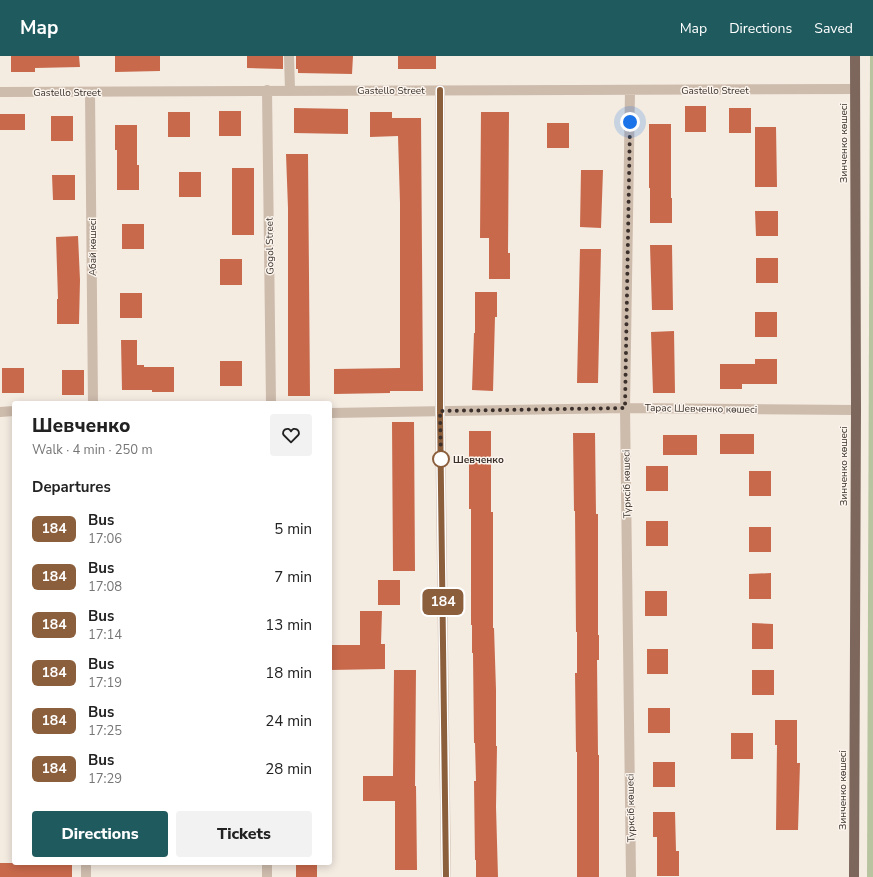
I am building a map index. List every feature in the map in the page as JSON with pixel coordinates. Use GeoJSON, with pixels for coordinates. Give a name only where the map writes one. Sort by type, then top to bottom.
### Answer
{"type":"FeatureCollection","features":[{"type":"Feature","properties":{"kind":"main road","name":"Зинченко көшесі"},"geometry":{"type":"LineString","coordinates":[[854,877],[856,410],[855,56]]}},
{"type":"Feature","properties":{"kind":"street"},"geometry":{"type":"LineString","coordinates":[[289,56],[290,90]]}},
{"type":"Feature","properties":{"kind":"street","name":"Gastello Street"},"geometry":{"type":"LineString","coordinates":[[0,92],[855,89]]}},
{"type":"Feature","properties":{"kind":"street","name":"Gogol Street"},"geometry":{"type":"LineString","coordinates":[[267,90],[271,401]]}},
{"type":"Feature","properties":{"kind":"street"},"geometry":{"type":"LineString","coordinates":[[440,90],[440,411],[446,877]]}},
{"type":"Feature","properties":{"kind":"street","name":"Түрксіб көшесі"},"geometry":{"type":"LineString","coordinates":[[630,90],[625,408],[631,877]]}},
{"type":"Feature","properties":{"kind":"street","name":"Абай көшесі"},"geometry":{"type":"LineString","coordinates":[[90,92],[93,401]]}},
{"type":"Feature","properties":{"kind":"street","name":"Тарас Шевченко көшесі"},"geometry":{"type":"LineString","coordinates":[[332,412],[625,408],[856,410]]}},
{"type":"Feature","properties":{"kind":"street"},"geometry":{"type":"LineString","coordinates":[[0,412],[12,411]]}},
{"type":"Feature","properties":{"kind":"street"},"geometry":{"type":"LineString","coordinates":[[86,865],[86,877]]}},
{"type":"Feature","properties":{"kind":"street"},"geometry":{"type":"LineString","coordinates":[[267,865],[267,877]]}},
{"type":"Feature","properties":{"kind":"green space"},"geometry":{"type":"Polygon","coordinates":[[[870,56],[873,56],[873,877],[867,877],[870,56]]]}},
{"type":"Feature","properties":{"kind":"building"},"geometry":{"type":"Polygon","coordinates":[[[11,56],[79,56],[80,67],[35,68],[35,72],[11,72],[11,56]]]}},
{"type":"Feature","properties":{"kind":"building"},"geometry":{"type":"Polygon","coordinates":[[[115,56],[160,56],[160,71],[115,72],[115,56]]]}},
{"type":"Feature","properties":{"kind":"building"},"geometry":{"type":"Polygon","coordinates":[[[247,56],[283,56],[283,69],[247,68],[247,56]]]}},
{"type":"Feature","properties":{"kind":"building"},"geometry":{"type":"Polygon","coordinates":[[[296,56],[353,56],[352,74],[298,73],[298,69],[296,69],[296,56]]]}},
{"type":"Feature","properties":{"kind":"building"},"geometry":{"type":"Polygon","coordinates":[[[398,56],[436,56],[436,69],[398,69],[398,56]]]}},
{"type":"Feature","properties":{"kind":"building"},"geometry":{"type":"Polygon","coordinates":[[[685,106],[706,106],[706,132],[685,132],[685,106]]]}},
{"type":"Feature","properties":{"kind":"building"},"geometry":{"type":"Polygon","coordinates":[[[294,108],[348,109],[348,134],[294,133],[294,108]]]}},
{"type":"Feature","properties":{"kind":"building"},"geometry":{"type":"Polygon","coordinates":[[[729,108],[751,108],[751,133],[729,133],[729,108]]]}},
{"type":"Feature","properties":{"kind":"building"},"geometry":{"type":"Polygon","coordinates":[[[219,111],[241,111],[241,136],[219,136],[219,111]]]}},
{"type":"Feature","properties":{"kind":"building"},"geometry":{"type":"Polygon","coordinates":[[[168,112],[190,112],[190,137],[168,137],[168,112]]]}},
{"type":"Feature","properties":{"kind":"building"},"geometry":{"type":"Polygon","coordinates":[[[370,112],[392,112],[392,118],[421,118],[423,391],[334,394],[334,369],[400,368],[400,203],[398,136],[370,137],[370,112]]]}},
{"type":"Feature","properties":{"kind":"building"},"geometry":{"type":"Polygon","coordinates":[[[481,112],[509,112],[508,253],[510,253],[510,279],[489,279],[489,238],[480,238],[481,112]]]}},
{"type":"Feature","properties":{"kind":"building"},"geometry":{"type":"Polygon","coordinates":[[[0,114],[25,114],[25,130],[0,130],[0,114]]]}},
{"type":"Feature","properties":{"kind":"building"},"geometry":{"type":"Polygon","coordinates":[[[51,116],[73,116],[73,141],[51,141],[51,116]]]}},
{"type":"Feature","properties":{"kind":"building"},"geometry":{"type":"Polygon","coordinates":[[[547,123],[569,123],[569,148],[547,148],[547,123]]]}},
{"type":"Feature","properties":{"kind":"building"},"geometry":{"type":"Polygon","coordinates":[[[649,124],[671,124],[672,223],[650,223],[649,124]]]}},
{"type":"Feature","properties":{"kind":"building"},"geometry":{"type":"Polygon","coordinates":[[[115,125],[137,125],[137,165],[139,165],[139,190],[117,190],[117,150],[115,150],[115,125]]]}},
{"type":"Feature","properties":{"kind":"building"},"geometry":{"type":"Polygon","coordinates":[[[755,127],[776,127],[777,187],[755,187],[755,127]]]}},
{"type":"Feature","properties":{"kind":"building"},"geometry":{"type":"Polygon","coordinates":[[[286,154],[308,154],[310,396],[288,396],[288,208],[286,154]]]}},
{"type":"Feature","properties":{"kind":"building"},"geometry":{"type":"Polygon","coordinates":[[[232,168],[254,168],[254,235],[232,235],[232,168]]]}},
{"type":"Feature","properties":{"kind":"building"},"geometry":{"type":"Polygon","coordinates":[[[581,170],[603,170],[601,228],[580,227],[581,170]]]}},
{"type":"Feature","properties":{"kind":"building"},"geometry":{"type":"Polygon","coordinates":[[[179,172],[201,172],[201,197],[179,197],[179,172]]]}},
{"type":"Feature","properties":{"kind":"building"},"geometry":{"type":"Polygon","coordinates":[[[52,175],[75,175],[75,200],[53,200],[52,175]]]}},
{"type":"Feature","properties":{"kind":"building"},"geometry":{"type":"Polygon","coordinates":[[[755,211],[778,211],[778,236],[756,236],[755,211]]]}},
{"type":"Feature","properties":{"kind":"building"},"geometry":{"type":"Polygon","coordinates":[[[122,224],[144,224],[144,249],[122,249],[122,224]]]}},
{"type":"Feature","properties":{"kind":"building"},"geometry":{"type":"Polygon","coordinates":[[[78,236],[80,280],[79,324],[57,324],[58,299],[56,237],[78,236]]]}},
{"type":"Feature","properties":{"kind":"building"},"geometry":{"type":"Polygon","coordinates":[[[650,245],[672,245],[673,310],[652,310],[650,245]]]}},
{"type":"Feature","properties":{"kind":"building"},"geometry":{"type":"Polygon","coordinates":[[[580,249],[601,249],[598,383],[577,383],[580,249]]]}},
{"type":"Feature","properties":{"kind":"building"},"geometry":{"type":"Polygon","coordinates":[[[756,258],[778,258],[778,283],[756,283],[756,258]]]}},
{"type":"Feature","properties":{"kind":"building"},"geometry":{"type":"Polygon","coordinates":[[[220,259],[242,259],[242,285],[220,285],[220,259]]]}},
{"type":"Feature","properties":{"kind":"building"},"geometry":{"type":"Polygon","coordinates":[[[475,292],[497,292],[493,391],[472,390],[475,333],[475,292]]]}},
{"type":"Feature","properties":{"kind":"building"},"geometry":{"type":"Polygon","coordinates":[[[120,293],[142,293],[142,318],[120,318],[120,293]]]}},
{"type":"Feature","properties":{"kind":"building"},"geometry":{"type":"Polygon","coordinates":[[[755,312],[777,312],[777,337],[755,337],[755,312]]]}},
{"type":"Feature","properties":{"kind":"building"},"geometry":{"type":"Polygon","coordinates":[[[674,331],[675,393],[653,393],[651,332],[674,331]]]}},
{"type":"Feature","properties":{"kind":"building"},"geometry":{"type":"Polygon","coordinates":[[[121,340],[137,340],[137,365],[144,365],[144,367],[174,367],[174,392],[122,390],[121,340]]]}},
{"type":"Feature","properties":{"kind":"building"},"geometry":{"type":"Polygon","coordinates":[[[755,359],[777,359],[777,384],[742,384],[742,389],[720,389],[720,364],[755,364],[755,359]]]}},
{"type":"Feature","properties":{"kind":"building"},"geometry":{"type":"Polygon","coordinates":[[[220,361],[242,361],[242,386],[220,386],[220,361]]]}},
{"type":"Feature","properties":{"kind":"building"},"geometry":{"type":"Polygon","coordinates":[[[2,368],[24,368],[24,393],[2,393],[2,368]]]}},
{"type":"Feature","properties":{"kind":"building"},"geometry":{"type":"Polygon","coordinates":[[[62,370],[84,370],[84,395],[62,395],[62,370]]]}},
{"type":"Feature","properties":{"kind":"building"},"geometry":{"type":"Polygon","coordinates":[[[392,422],[414,422],[415,571],[393,571],[392,422]]]}},
{"type":"Feature","properties":{"kind":"building"},"geometry":{"type":"Polygon","coordinates":[[[469,431],[491,431],[491,512],[493,512],[493,628],[496,690],[496,807],[498,877],[476,877],[474,781],[476,781],[471,625],[469,431]]]}},
{"type":"Feature","properties":{"kind":"building"},"geometry":{"type":"Polygon","coordinates":[[[573,433],[595,433],[596,514],[598,514],[599,660],[597,660],[599,877],[577,877],[577,752],[575,673],[577,673],[577,632],[573,433]]]}},
{"type":"Feature","properties":{"kind":"building"},"geometry":{"type":"Polygon","coordinates":[[[720,434],[754,434],[754,454],[720,454],[720,434]]]}},
{"type":"Feature","properties":{"kind":"building"},"geometry":{"type":"Polygon","coordinates":[[[663,435],[697,435],[697,455],[663,455],[663,435]]]}},
{"type":"Feature","properties":{"kind":"building"},"geometry":{"type":"Polygon","coordinates":[[[646,466],[668,466],[668,491],[646,491],[646,466]]]}},
{"type":"Feature","properties":{"kind":"building"},"geometry":{"type":"Polygon","coordinates":[[[749,471],[771,471],[771,496],[749,496],[749,471]]]}},
{"type":"Feature","properties":{"kind":"building"},"geometry":{"type":"Polygon","coordinates":[[[646,521],[668,521],[668,546],[646,546],[646,521]]]}},
{"type":"Feature","properties":{"kind":"building"},"geometry":{"type":"Polygon","coordinates":[[[749,527],[771,527],[771,552],[749,552],[749,527]]]}},
{"type":"Feature","properties":{"kind":"building"},"geometry":{"type":"Polygon","coordinates":[[[771,573],[771,599],[749,599],[749,574],[771,573]]]}},
{"type":"Feature","properties":{"kind":"building"},"geometry":{"type":"Polygon","coordinates":[[[378,580],[400,580],[400,605],[378,605],[378,580]]]}},
{"type":"Feature","properties":{"kind":"building"},"geometry":{"type":"Polygon","coordinates":[[[645,591],[667,591],[667,616],[645,616],[645,591]]]}},
{"type":"Feature","properties":{"kind":"building"},"geometry":{"type":"Polygon","coordinates":[[[360,611],[382,611],[381,644],[385,644],[385,669],[332,670],[332,645],[360,645],[360,611]]]}},
{"type":"Feature","properties":{"kind":"building"},"geometry":{"type":"Polygon","coordinates":[[[752,623],[773,624],[773,649],[752,649],[752,623]]]}},
{"type":"Feature","properties":{"kind":"building"},"geometry":{"type":"Polygon","coordinates":[[[647,649],[668,649],[668,674],[647,674],[647,649]]]}},
{"type":"Feature","properties":{"kind":"building"},"geometry":{"type":"Polygon","coordinates":[[[394,670],[416,670],[415,786],[417,870],[395,870],[395,801],[363,801],[363,776],[393,776],[394,670]]]}},
{"type":"Feature","properties":{"kind":"building"},"geometry":{"type":"Polygon","coordinates":[[[752,670],[774,670],[774,695],[752,695],[752,670]]]}},
{"type":"Feature","properties":{"kind":"building"},"geometry":{"type":"Polygon","coordinates":[[[648,708],[670,708],[670,733],[648,733],[648,708]]]}},
{"type":"Feature","properties":{"kind":"building"},"geometry":{"type":"Polygon","coordinates":[[[775,720],[797,720],[797,763],[800,763],[798,830],[776,830],[777,745],[775,745],[775,720]]]}},
{"type":"Feature","properties":{"kind":"building"},"geometry":{"type":"Polygon","coordinates":[[[731,733],[753,733],[753,759],[731,759],[731,733]]]}},
{"type":"Feature","properties":{"kind":"building"},"geometry":{"type":"Polygon","coordinates":[[[653,762],[675,762],[675,787],[653,787],[653,762]]]}},
{"type":"Feature","properties":{"kind":"building"},"geometry":{"type":"Polygon","coordinates":[[[653,812],[675,812],[676,851],[679,851],[679,876],[657,876],[657,837],[653,837],[653,812]]]}},
{"type":"Feature","properties":{"kind":"building"},"geometry":{"type":"Polygon","coordinates":[[[0,863],[12,863],[12,865],[72,865],[72,877],[0,877],[0,863]]]}},
{"type":"Feature","properties":{"kind":"building"},"geometry":{"type":"Polygon","coordinates":[[[296,865],[317,865],[317,877],[296,877],[296,865]]]}},
{"type":"Feature","properties":{"kind":"bus line","name":"184"},"geometry":{"type":"LineString","coordinates":[[440,90],[440,411],[446,877]]}},
{"type":"Feature","properties":{"kind":"place","name":"Шевченко"},"geometry":{"type":"Point","coordinates":[441,459]}},
{"type":"Feature","properties":{"kind":"route"},"geometry":{"type":"LineString","coordinates":[[441,459],[440,411],[625,408],[630,122]]}}]}
